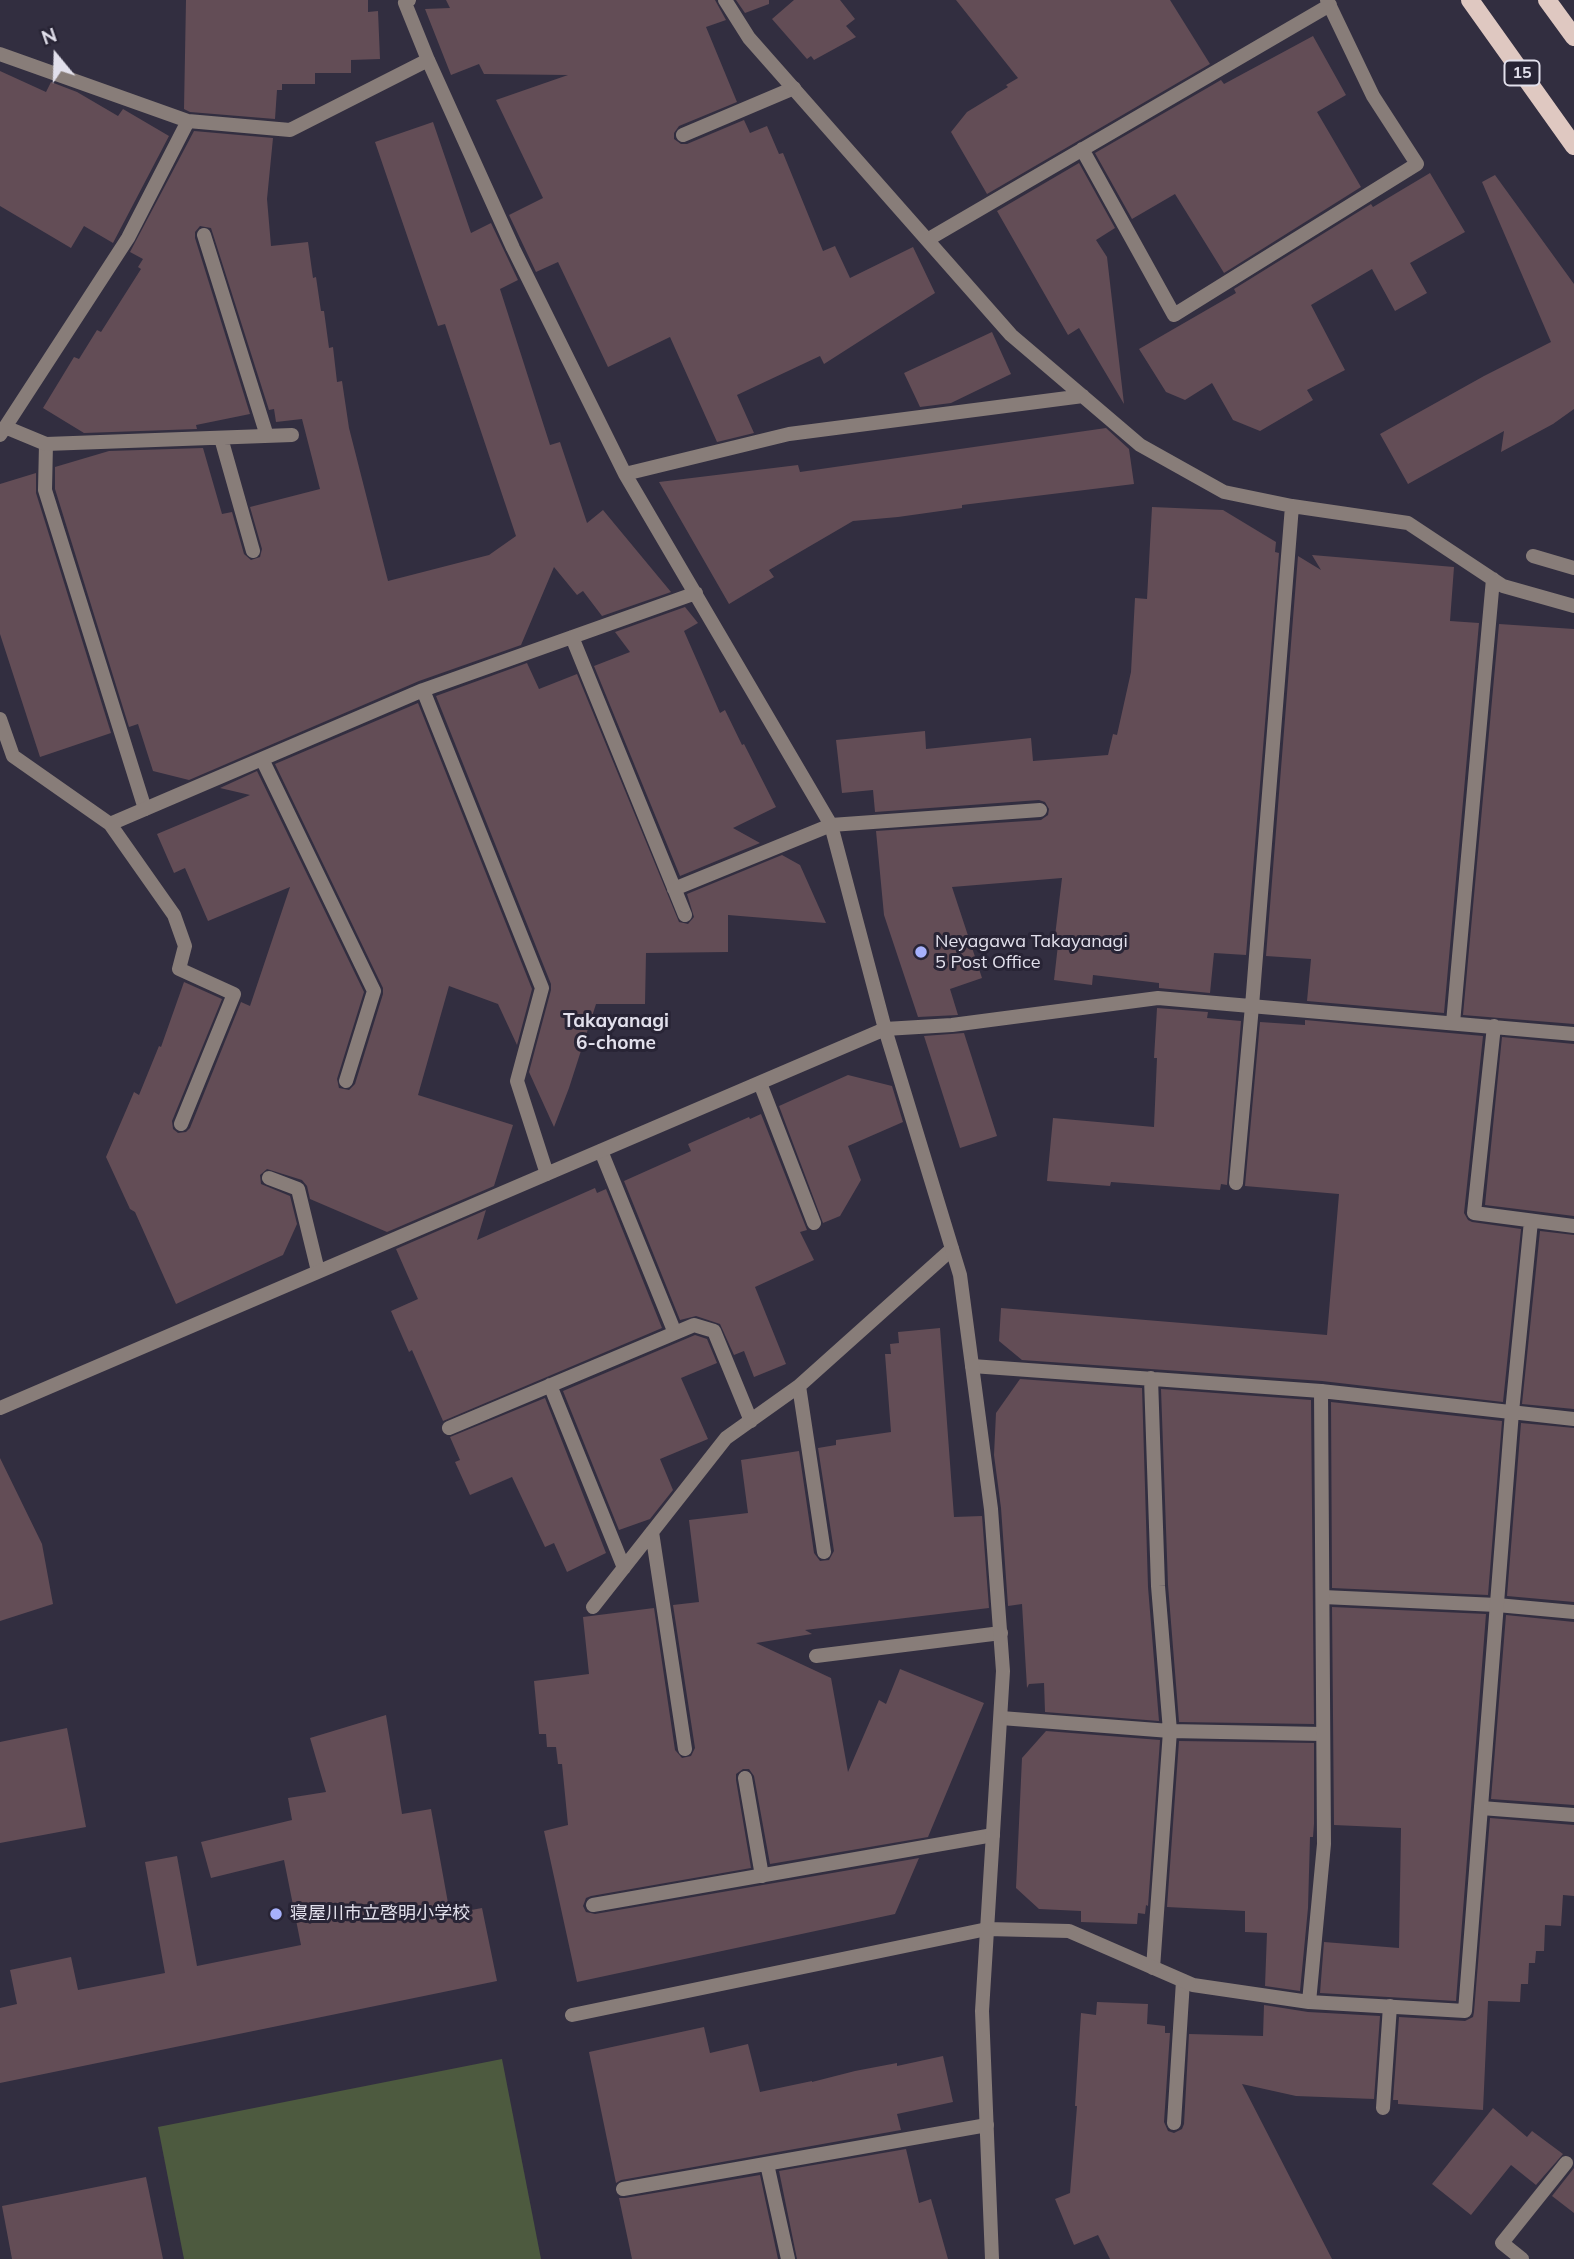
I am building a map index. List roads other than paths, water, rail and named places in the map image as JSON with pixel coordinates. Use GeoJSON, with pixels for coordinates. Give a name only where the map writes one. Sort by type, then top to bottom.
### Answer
{"type":"FeatureCollection","features":[{"type":"Feature","properties":{"kind":"main road","name":"15"},"geometry":{"type":"LineString","coordinates":[[1470,0],[1574,146]]}},
{"type":"Feature","properties":{"kind":"main road"},"geometry":{"type":"LineString","coordinates":[[1547,0],[1574,37]]}},
{"type":"Feature","properties":{"kind":"street"},"geometry":{"type":"LineString","coordinates":[[725,0],[749,38],[1012,335],[1140,445],[1224,492],[1292,506],[1408,523],[1503,586],[1574,606]]}},
{"type":"Feature","properties":{"kind":"street"},"geometry":{"type":"LineString","coordinates":[[406,1],[428,60],[513,248],[625,474],[831,825],[885,1029],[960,1275],[991,1509],[1003,1671],[982,2011],[992,2259]]}},
{"type":"Feature","properties":{"kind":"street"},"geometry":{"type":"LineString","coordinates":[[927,240],[1329,2],[1373,96],[1417,164],[1174,315],[1082,149]]}},
{"type":"Feature","properties":{"kind":"street"},"geometry":{"type":"LineString","coordinates":[[0,54],[188,121],[290,130],[428,60]]}},
{"type":"Feature","properties":{"kind":"street"},"geometry":{"type":"LineString","coordinates":[[683,135],[794,88]]}},
{"type":"Feature","properties":{"kind":"street"},"geometry":{"type":"LineString","coordinates":[[188,121],[128,238],[3,431],[46,444],[292,435]]}},
{"type":"Feature","properties":{"kind":"street"},"geometry":{"type":"LineString","coordinates":[[204,235],[267,436]]}},
{"type":"Feature","properties":{"kind":"street"},"geometry":{"type":"LineString","coordinates":[[625,474],[789,434],[1083,396]]}},
{"type":"Feature","properties":{"kind":"street"},"geometry":{"type":"LineString","coordinates":[[221,438],[253,551]]}},
{"type":"Feature","properties":{"kind":"street"},"geometry":{"type":"LineString","coordinates":[[46,444],[45,490],[145,809]]}},
{"type":"Feature","properties":{"kind":"street"},"geometry":{"type":"LineString","coordinates":[[1236,1183],[1292,506]]}},
{"type":"Feature","properties":{"kind":"street"},"geometry":{"type":"LineString","coordinates":[[1533,556],[1574,568]]}},
{"type":"Feature","properties":{"kind":"street"},"geometry":{"type":"LineString","coordinates":[[1453,1023],[1493,579]]}},
{"type":"Feature","properties":{"kind":"street"},"geometry":{"type":"LineString","coordinates":[[110,824],[423,690],[696,593]]}},
{"type":"Feature","properties":{"kind":"street"},"geometry":{"type":"LineString","coordinates":[[572,637],[685,915]]}},
{"type":"Feature","properties":{"kind":"street"},"geometry":{"type":"LineString","coordinates":[[423,690],[542,988],[517,1081],[547,1174]]}},
{"type":"Feature","properties":{"kind":"street"},"geometry":{"type":"LineString","coordinates":[[0,719],[13,756],[110,824],[174,915],[185,946],[179,969],[234,994],[181,1124]]}},
{"type":"Feature","properties":{"kind":"street"},"geometry":{"type":"LineString","coordinates":[[262,759],[374,991],[346,1081]]}},
{"type":"Feature","properties":{"kind":"street"},"geometry":{"type":"LineString","coordinates":[[674,889],[831,825],[1040,810]]}},
{"type":"Feature","properties":{"kind":"street"},"geometry":{"type":"LineString","coordinates":[[0,1408],[885,1029],[951,1025],[1158,998],[1574,1034]]}},
{"type":"Feature","properties":{"kind":"street"},"geometry":{"type":"LineString","coordinates":[[1494,1026],[1474,1213],[1574,1226]]}},
{"type":"Feature","properties":{"kind":"street"},"geometry":{"type":"LineString","coordinates":[[760,1083],[814,1223]]}},
{"type":"Feature","properties":{"kind":"street"},"geometry":{"type":"LineString","coordinates":[[601,1151],[675,1333]]}},
{"type":"Feature","properties":{"kind":"street"},"geometry":{"type":"LineString","coordinates":[[269,1178],[298,1189],[318,1271]]}},
{"type":"Feature","properties":{"kind":"street"},"geometry":{"type":"LineString","coordinates":[[572,2014],[987,1929],[1069,1931],[1193,1985],[1309,2002],[1465,2011],[1512,1412],[1531,1221]]}},
{"type":"Feature","properties":{"kind":"street"},"geometry":{"type":"LineString","coordinates":[[593,1608],[726,1438],[799,1386],[952,1248]]}},
{"type":"Feature","properties":{"kind":"street"},"geometry":{"type":"LineString","coordinates":[[449,1428],[694,1325],[714,1331],[751,1420]]}},
{"type":"Feature","properties":{"kind":"street"},"geometry":{"type":"LineString","coordinates":[[972,1366],[1321,1391],[1574,1419]]}},
{"type":"Feature","properties":{"kind":"street"},"geometry":{"type":"LineString","coordinates":[[1150,1378],[1158,1586],[1170,1731],[1153,1968]]}},
{"type":"Feature","properties":{"kind":"street"},"geometry":{"type":"LineString","coordinates":[[550,1385],[624,1568]]}},
{"type":"Feature","properties":{"kind":"street"},"geometry":{"type":"LineString","coordinates":[[799,1386],[824,1552]]}},
{"type":"Feature","properties":{"kind":"street"},"geometry":{"type":"LineString","coordinates":[[1309,2002],[1324,1844],[1321,1391]]}},
{"type":"Feature","properties":{"kind":"street"},"geometry":{"type":"LineString","coordinates":[[652,1532],[685,1749]]}},
{"type":"Feature","properties":{"kind":"street"},"geometry":{"type":"LineString","coordinates":[[1323,1597],[1497,1605],[1574,1612]]}},
{"type":"Feature","properties":{"kind":"street"},"geometry":{"type":"LineString","coordinates":[[816,1656],[1001,1633]]}},
{"type":"Feature","properties":{"kind":"street"},"geometry":{"type":"LineString","coordinates":[[1000,1718],[1170,1731],[1324,1734]]}},
{"type":"Feature","properties":{"kind":"street"},"geometry":{"type":"LineString","coordinates":[[745,1778],[762,1876]]}},
{"type":"Feature","properties":{"kind":"street"},"geometry":{"type":"LineString","coordinates":[[1481,1808],[1574,1815]]}},
{"type":"Feature","properties":{"kind":"street"},"geometry":{"type":"LineString","coordinates":[[593,1905],[993,1835]]}},
{"type":"Feature","properties":{"kind":"street"},"geometry":{"type":"LineString","coordinates":[[1174,2123],[1183,1981]]}},
{"type":"Feature","properties":{"kind":"street"},"geometry":{"type":"LineString","coordinates":[[1383,2108],[1390,2006]]}},
{"type":"Feature","properties":{"kind":"street"},"geometry":{"type":"LineString","coordinates":[[624,2189],[987,2125]]}},
{"type":"Feature","properties":{"kind":"street"},"geometry":{"type":"LineString","coordinates":[[1522,2259],[1502,2243],[1566,2163]]}},
{"type":"Feature","properties":{"kind":"street"},"geometry":{"type":"LineString","coordinates":[[767,2164],[788,2259]]}},
{"type":"Feature","properties":{"kind":"place","name":"Neyagawa Takayanagi 5 Post Office"},"geometry":{"type":"Point","coordinates":[921,952]}},
{"type":"Feature","properties":{"kind":"place","name":"寝屋川市立啓明小学校"},"geometry":{"type":"Point","coordinates":[276,1914]}},
{"type":"Feature","properties":{"kind":"district","name":"Takayanagi 6-chome"},"geometry":{"type":"Point","coordinates":[616,1032]}}]}
